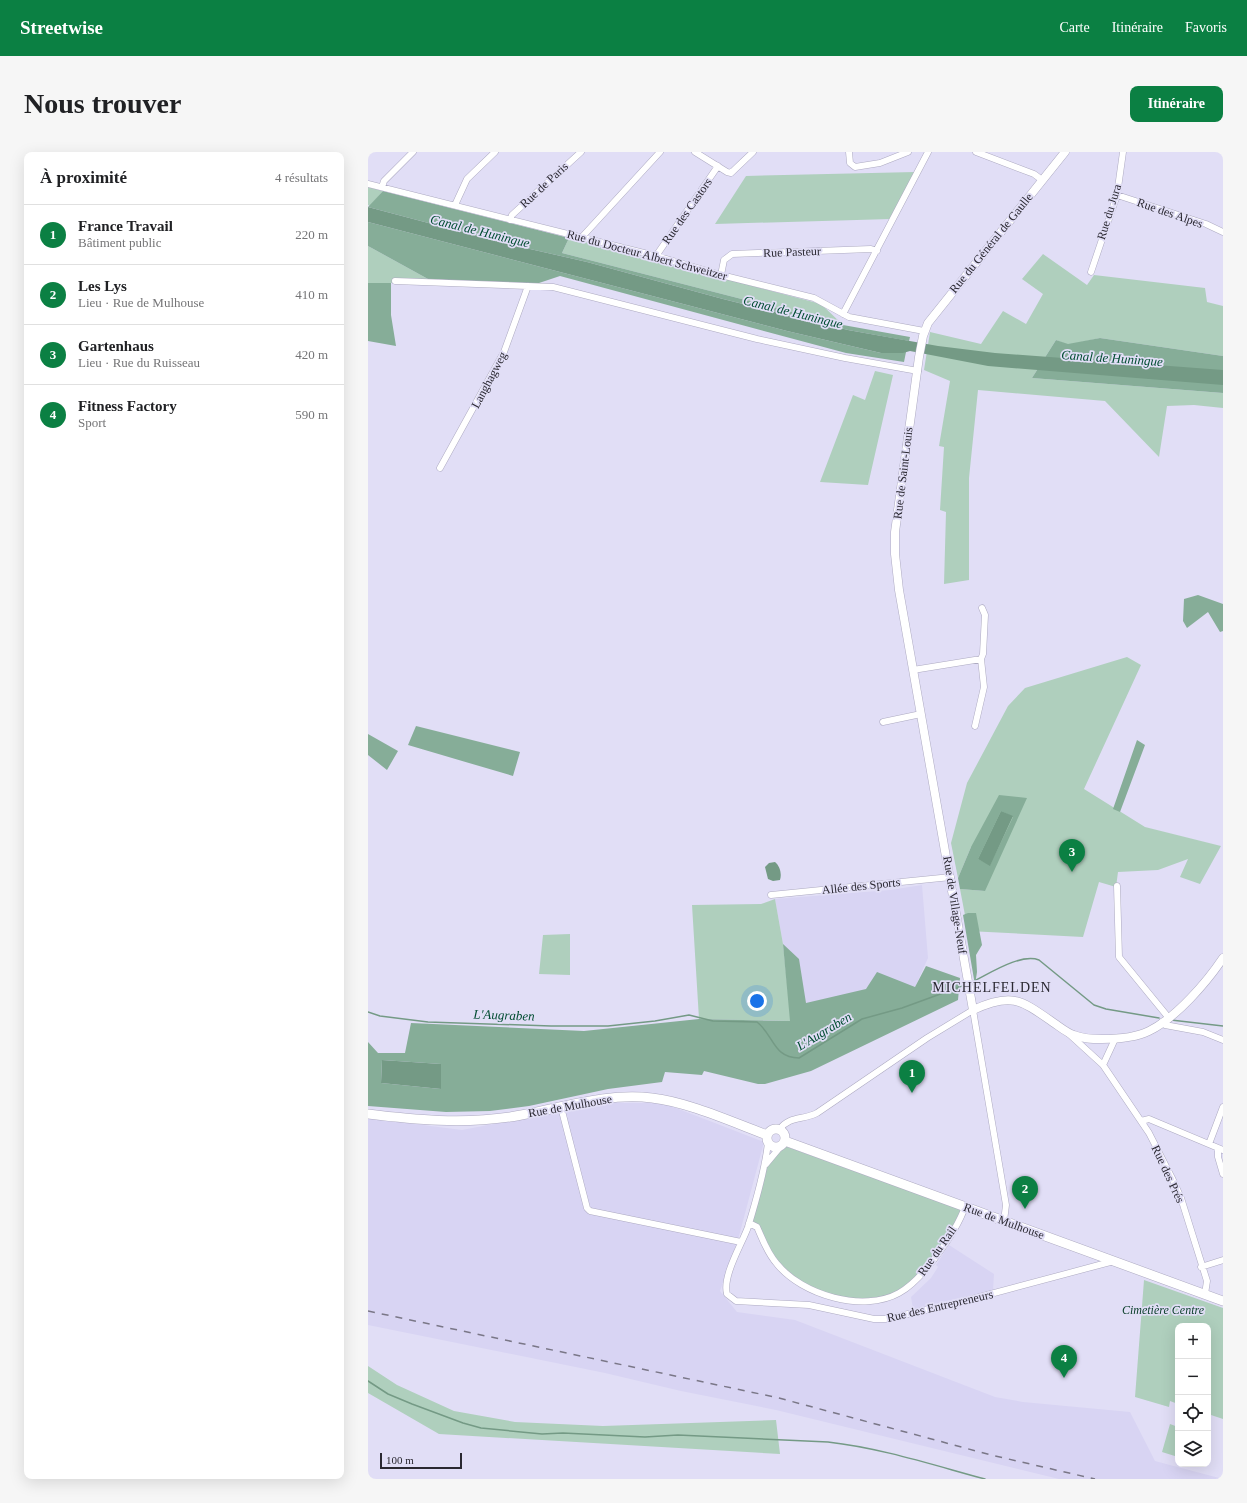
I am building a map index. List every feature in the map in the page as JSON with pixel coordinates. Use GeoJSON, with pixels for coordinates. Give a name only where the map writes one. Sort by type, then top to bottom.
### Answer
{"type":"FeatureCollection","features":[{"type":"Feature","properties":{"kind":"main road","name":"Rue de Mulhouse"},"geometry":{"type":"LineString","coordinates":[[368,1114],[458,1122],[511,1117],[611,1099],[650,1097],[671,1100],[767,1139]]}},
{"type":"Feature","properties":{"kind":"main road"},"geometry":{"type":"LineString","coordinates":[[772,1129],[780,1129],[785,1135],[783,1144],[775,1147],[767,1139],[772,1129]]}},
{"type":"Feature","properties":{"kind":"main road","name":"Rue de Mulhouse"},"geometry":{"type":"LineString","coordinates":[[783,1144],[965,1207],[1223,1300]]}},
{"type":"Feature","properties":{"kind":"street"},"geometry":{"type":"LineString","coordinates":[[382,187],[384,181],[413,152]]}},
{"type":"Feature","properties":{"kind":"street"},"geometry":{"type":"LineString","coordinates":[[454,205],[467,178],[495,152]]}},
{"type":"Feature","properties":{"kind":"street","name":"Rue de Paris"},"geometry":{"type":"LineString","coordinates":[[510,220],[512,215],[581,152]]}},
{"type":"Feature","properties":{"kind":"street"},"geometry":{"type":"LineString","coordinates":[[582,237],[660,152]]}},
{"type":"Feature","properties":{"kind":"street"},"geometry":{"type":"LineString","coordinates":[[695,152],[731,173],[754,152]]}},
{"type":"Feature","properties":{"kind":"street"},"geometry":{"type":"LineString","coordinates":[[849,152],[850,163],[855,167],[880,163],[908,152]]}},
{"type":"Feature","properties":{"kind":"street"},"geometry":{"type":"LineString","coordinates":[[843,314],[928,152]]}},
{"type":"Feature","properties":{"kind":"street"},"geometry":{"type":"LineString","coordinates":[[976,152],[1034,174],[1042,180]]}},
{"type":"Feature","properties":{"kind":"street","name":"Rue du Général de Gaulle"},"geometry":{"type":"LineString","coordinates":[[919,357],[924,334],[935,313],[1065,152]]}},
{"type":"Feature","properties":{"kind":"street","name":"Rue du Jura"},"geometry":{"type":"LineString","coordinates":[[1091,272],[1117,195],[1123,152]]}},
{"type":"Feature","properties":{"kind":"street","name":"Rue des Castors"},"geometry":{"type":"LineString","coordinates":[[656,256],[718,166]]}},
{"type":"Feature","properties":{"kind":"street","name":"Rue du Docteur Albert Schweitzer"},"geometry":{"type":"LineString","coordinates":[[368,184],[582,237],[721,275],[814,298],[849,318],[924,334]]}},
{"type":"Feature","properties":{"kind":"street","name":"Rue des Alpes"},"geometry":{"type":"LineString","coordinates":[[1117,195],[1206,224],[1223,232]]}},
{"type":"Feature","properties":{"kind":"street","name":"Rue Pasteur"},"geometry":{"type":"LineString","coordinates":[[721,275],[724,260],[732,254],[871,249],[877,251]]}},
{"type":"Feature","properties":{"kind":"street"},"geometry":{"type":"LineString","coordinates":[[395,281],[553,287],[764,340],[845,358],[918,370]]}},
{"type":"Feature","properties":{"kind":"street","name":"Langhagweg"},"geometry":{"type":"LineString","coordinates":[[440,468],[504,352],[528,286]]}},
{"type":"Feature","properties":{"kind":"street","name":"Rue de Saint-Louis"},"geometry":{"type":"LineString","coordinates":[[899,590],[895,554],[895,532],[919,357]]}},
{"type":"Feature","properties":{"kind":"street","name":"Rue de Village-Neuf"},"geometry":{"type":"LineString","coordinates":[[899,590],[951,877],[966,976],[1006,1205],[1004,1221]]}},
{"type":"Feature","properties":{"kind":"street"},"geometry":{"type":"LineString","coordinates":[[974,726],[984,688],[981,659],[985,615],[982,608]]}},
{"type":"Feature","properties":{"kind":"street"},"geometry":{"type":"LineString","coordinates":[[913,670],[981,659]]}},
{"type":"Feature","properties":{"kind":"street"},"geometry":{"type":"LineString","coordinates":[[884,722],[921,714]]}},
{"type":"Feature","properties":{"kind":"street","name":"Allée des Sports"},"geometry":{"type":"LineString","coordinates":[[771,895],[951,877]]}},
{"type":"Feature","properties":{"kind":"street"},"geometry":{"type":"LineString","coordinates":[[1117,886],[1117,953],[1165,1020],[1165,1025],[1203,1032],[1223,1040]]}},
{"type":"Feature","properties":{"kind":"street"},"geometry":{"type":"LineString","coordinates":[[780,1129],[786,1122],[792,1119],[804,1119],[817,1113],[928,1038],[973,1010],[1000,1000],[1018,1001],[1032,1008],[1068,1033],[1082,1038],[1115,1039],[1149,1031],[1165,1020],[1202,985],[1223,958]]}},
{"type":"Feature","properties":{"kind":"street","name":"Rue des Prés"},"geometry":{"type":"LineString","coordinates":[[1068,1033],[1084,1050],[1103,1065],[1141,1121],[1172,1178],[1207,1282],[1205,1294]]}},
{"type":"Feature","properties":{"kind":"street"},"geometry":{"type":"LineString","coordinates":[[1082,1038],[1084,1050]]}},
{"type":"Feature","properties":{"kind":"street"},"geometry":{"type":"LineString","coordinates":[[1103,1065],[1115,1039]]}},
{"type":"Feature","properties":{"kind":"street"},"geometry":{"type":"LineString","coordinates":[[561,1107],[587,1208],[590,1212],[741,1242]]}},
{"type":"Feature","properties":{"kind":"street"},"geometry":{"type":"LineString","coordinates":[[1209,1144],[1223,1107]]}},
{"type":"Feature","properties":{"kind":"street"},"geometry":{"type":"LineString","coordinates":[[1141,1121],[1149,1119],[1165,1129],[1221,1149],[1218,1157],[1223,1174]]}},
{"type":"Feature","properties":{"kind":"street","name":"Rue des Entrepreneurs"},"geometry":{"type":"LineString","coordinates":[[767,1139],[762,1170],[749,1223],[726,1286],[727,1294],[732,1299],[740,1302],[809,1304],[880,1320],[957,1303],[1114,1261]]}},
{"type":"Feature","properties":{"kind":"street","name":"Rue des Entrepreneurs"},"geometry":{"type":"LineString","coordinates":[[762,1170],[768,1159],[783,1144]]}},
{"type":"Feature","properties":{"kind":"street","name":"Rue du Rail"},"geometry":{"type":"LineString","coordinates":[[749,1223],[757,1227],[769,1254],[777,1265],[787,1275],[805,1287],[835,1297],[870,1301],[894,1296],[920,1277],[929,1267],[965,1207]]}},
{"type":"Feature","properties":{"kind":"street"},"geometry":{"type":"LineString","coordinates":[[1202,1267],[1223,1260]]}},
{"type":"Feature","properties":{"kind":"shaded area"},"geometry":{"type":"Polygon","coordinates":[[[383,191],[569,238],[562,253],[843,325],[910,337],[909,341],[848,330],[368,207],[383,191]]]}},
{"type":"Feature","properties":{"kind":"shaded area"},"geometry":{"type":"Polygon","coordinates":[[[368,207],[848,330],[938,346],[995,353],[1223,370],[1223,385],[988,366],[910,351],[903,353],[881,353],[787,331],[368,222],[368,207]]]}},
{"type":"Feature","properties":{"kind":"shaded area"},"geometry":{"type":"Polygon","coordinates":[[[368,222],[787,331],[881,353],[906,352],[904,362],[846,353],[560,276],[533,285],[428,279],[368,246],[368,222]]]}},
{"type":"Feature","properties":{"kind":"shaded area"},"geometry":{"type":"Polygon","coordinates":[[[368,283],[391,283],[391,315],[396,346],[368,341],[368,283]]]}},
{"type":"Feature","properties":{"kind":"shaded area"},"geometry":{"type":"Polygon","coordinates":[[[1100,338],[1223,356],[1223,393],[1032,378],[1056,340],[1068,344],[1100,338]]]}},
{"type":"Feature","properties":{"kind":"shaded area"},"geometry":{"type":"Polygon","coordinates":[[[1198,595],[1223,604],[1223,631],[1220,632],[1208,612],[1187,628],[1183,621],[1184,599],[1198,595]]]}},
{"type":"Feature","properties":{"kind":"shaded area"},"geometry":{"type":"Polygon","coordinates":[[[416,726],[520,752],[513,776],[408,745],[416,726]]]}},
{"type":"Feature","properties":{"kind":"shaded area"},"geometry":{"type":"Polygon","coordinates":[[[368,734],[398,751],[387,770],[368,755],[368,734]]]}},
{"type":"Feature","properties":{"kind":"shaded area"},"geometry":{"type":"Polygon","coordinates":[[[1137,740],[1145,745],[1120,812],[1113,809],[1137,740]]]}},
{"type":"Feature","properties":{"kind":"shaded area"},"geometry":{"type":"Polygon","coordinates":[[[999,795],[1027,798],[985,891],[960,889],[958,878],[971,847],[999,795]],[[1001,811],[978,859],[990,865],[1013,817],[1001,811]]]}},
{"type":"Feature","properties":{"kind":"shaded area"},"geometry":{"type":"Polygon","coordinates":[[[1001,811],[1013,816],[990,866],[978,859],[1001,811]]]}},
{"type":"Feature","properties":{"kind":"shaded area"},"geometry":{"type":"Polygon","coordinates":[[[775,862],[781,873],[781,878],[780,880],[773,881],[768,879],[765,867],[769,863],[775,862]]]}},
{"type":"Feature","properties":{"kind":"shaded area"},"geometry":{"type":"Polygon","coordinates":[[[922,885],[928,958],[915,987],[866,989],[791,1021],[783,944],[775,899],[890,890],[922,885]]]}},
{"type":"Feature","properties":{"kind":"shaded area"},"geometry":{"type":"Polygon","coordinates":[[[968,913],[976,913],[982,945],[976,955],[977,972],[975,985],[963,915],[968,913]]]}},
{"type":"Feature","properties":{"kind":"shaded area"},"geometry":{"type":"Polygon","coordinates":[[[783,944],[799,959],[806,1003],[866,989],[877,972],[915,987],[926,966],[960,978],[958,1000],[811,1071],[765,1084],[758,1084],[704,1071],[702,1075],[665,1072],[662,1082],[608,1089],[529,1106],[490,1111],[446,1112],[368,1106],[368,1042],[378,1053],[405,1053],[411,1023],[584,1031],[699,1019],[790,1021],[783,944]],[[382,1060],[381,1083],[441,1089],[441,1064],[382,1060]]]}},
{"type":"Feature","properties":{"kind":"shaded area"},"geometry":{"type":"Polygon","coordinates":[[[382,1060],[441,1064],[441,1089],[381,1083],[382,1060]]]}},
{"type":"Feature","properties":{"kind":"shaded area"},"geometry":{"type":"Polygon","coordinates":[[[603,1103],[663,1103],[764,1142],[739,1236],[720,1291],[737,1312],[795,1320],[995,1397],[1023,1402],[1130,1412],[1155,1461],[1223,1479],[1059,1479],[776,1410],[681,1391],[605,1373],[368,1325],[368,1118],[462,1130],[603,1103]]]}},
{"type":"Feature","properties":{"kind":"shaded area"},"geometry":{"type":"Polygon","coordinates":[[[949,1245],[994,1274],[993,1290],[913,1309],[911,1297],[931,1278],[938,1267],[936,1265],[949,1245]]]}},
{"type":"Feature","properties":{"kind":"green space"},"geometry":{"type":"Polygon","coordinates":[[[915,172],[891,219],[715,224],[746,176],[915,172]]]}},
{"type":"Feature","properties":{"kind":"green space"},"geometry":{"type":"Polygon","coordinates":[[[368,187],[383,191],[370,206],[368,205],[368,187]]]}},
{"type":"Feature","properties":{"kind":"green space"},"geometry":{"type":"Polygon","coordinates":[[[569,238],[821,304],[843,325],[562,253],[569,238]]]}},
{"type":"Feature","properties":{"kind":"green space"},"geometry":{"type":"Polygon","coordinates":[[[368,246],[428,279],[391,283],[368,283],[368,246]]]}},
{"type":"Feature","properties":{"kind":"green space"},"geometry":{"type":"Polygon","coordinates":[[[1043,254],[1087,285],[1094,275],[1205,288],[1207,302],[1223,306],[1223,356],[1100,338],[1068,345],[1056,340],[1032,378],[1223,393],[1223,408],[1194,405],[1167,406],[1159,457],[1105,401],[978,390],[969,478],[969,580],[944,584],[946,512],[940,510],[944,447],[939,446],[950,381],[924,370],[930,332],[981,344],[1003,311],[1026,324],[1043,294],[1022,279],[1043,254]]]}},
{"type":"Feature","properties":{"kind":"green space"},"geometry":{"type":"Polygon","coordinates":[[[875,371],[893,375],[868,485],[820,482],[853,395],[865,400],[875,371]]]}},
{"type":"Feature","properties":{"kind":"green space"},"geometry":{"type":"Polygon","coordinates":[[[1127,657],[1141,665],[1084,789],[1145,827],[1221,846],[1200,884],[1180,877],[1188,859],[1158,870],[1118,872],[1116,887],[1099,882],[1083,937],[968,931],[960,889],[985,891],[971,847],[958,878],[951,843],[967,783],[1008,706],[1025,688],[1127,657]]]}},
{"type":"Feature","properties":{"kind":"green space"},"geometry":{"type":"Polygon","coordinates":[[[775,899],[783,944],[791,1021],[699,1019],[692,905],[761,904],[775,899]]]}},
{"type":"Feature","properties":{"kind":"green space"},"geometry":{"type":"Polygon","coordinates":[[[570,934],[570,975],[539,974],[543,935],[570,934]]]}},
{"type":"Feature","properties":{"kind":"green space"},"geometry":{"type":"Polygon","coordinates":[[[785,1146],[964,1211],[920,1277],[889,1297],[846,1299],[805,1287],[777,1265],[757,1227],[749,1223],[756,1190],[764,1171],[769,1162],[785,1146]]]}},
{"type":"Feature","properties":{"kind":"green space","name":"Cimetière Centre"},"geometry":{"type":"Polygon","coordinates":[[[1144,1280],[1223,1308],[1223,1419],[1211,1415],[1211,1323],[1175,1323],[1175,1403],[1170,1401],[1169,1407],[1135,1397],[1144,1280]]]}},
{"type":"Feature","properties":{"kind":"green space"},"geometry":{"type":"Polygon","coordinates":[[[368,1366],[397,1385],[454,1411],[515,1422],[603,1426],[776,1420],[780,1454],[439,1434],[368,1393],[368,1366]]]}},
{"type":"Feature","properties":{"kind":"green space"},"geometry":{"type":"Polygon","coordinates":[[[1170,1424],[1175,1426],[1175,1456],[1162,1452],[1170,1424]]]}},
{"type":"Feature","properties":{"kind":"waterway","name":"L'Augraben"},"geometry":{"type":"LineString","coordinates":[[972,982],[1005,965],[1023,959],[1039,960],[1094,1005],[1106,1009],[1159,1018]]}},
{"type":"Feature","properties":{"kind":"waterway","name":"L'Augraben"},"geometry":{"type":"LineString","coordinates":[[368,1012],[380,1016],[428,1022],[551,1026],[608,1026],[655,1021],[689,1015],[713,1021],[757,1022],[763,1027],[779,1050],[790,1057],[799,1058],[862,1019],[902,1008],[965,985]]}},
{"type":"Feature","properties":{"kind":"waterway","name":"L'Augraben"},"geometry":{"type":"LineString","coordinates":[[1171,1020],[1223,1026]]}},
{"type":"Feature","properties":{"kind":"waterway"},"geometry":{"type":"LineString","coordinates":[[368,1381],[388,1394],[412,1404],[481,1428],[542,1434],[563,1433],[645,1437],[678,1435],[828,1442],[868,1448],[985,1479]]}},
{"type":"Feature","properties":{"kind":"railway"},"geometry":{"type":"LineString","coordinates":[[368,1311],[779,1398],[991,1455],[1095,1479]]}},
{"type":"Feature","properties":{"kind":"place","name":"Gartenhaus"},"geometry":{"type":"Point","coordinates":[1072,872]}},
{"type":"Feature","properties":{"kind":"place","name":"France Travail"},"geometry":{"type":"Point","coordinates":[912,1093]}},
{"type":"Feature","properties":{"kind":"place","name":"Les Lys"},"geometry":{"type":"Point","coordinates":[1025,1209]}},
{"type":"Feature","properties":{"kind":"place","name":"Fitness Factory"},"geometry":{"type":"Point","coordinates":[1064,1378]}},
{"type":"Feature","properties":{"kind":"district","name":"MICHELFELDEN"},"geometry":{"type":"Point","coordinates":[992,987]}},
{"type":"Feature","properties":{"kind":"water label","name":"Canal de Huningue"},"geometry":{"type":"Point","coordinates":[480,231]}},
{"type":"Feature","properties":{"kind":"water label","name":"Canal de Huningue"},"geometry":{"type":"Point","coordinates":[793,312]}},
{"type":"Feature","properties":{"kind":"water label","name":"Canal de Huningue"},"geometry":{"type":"Point","coordinates":[1112,358]}}]}
